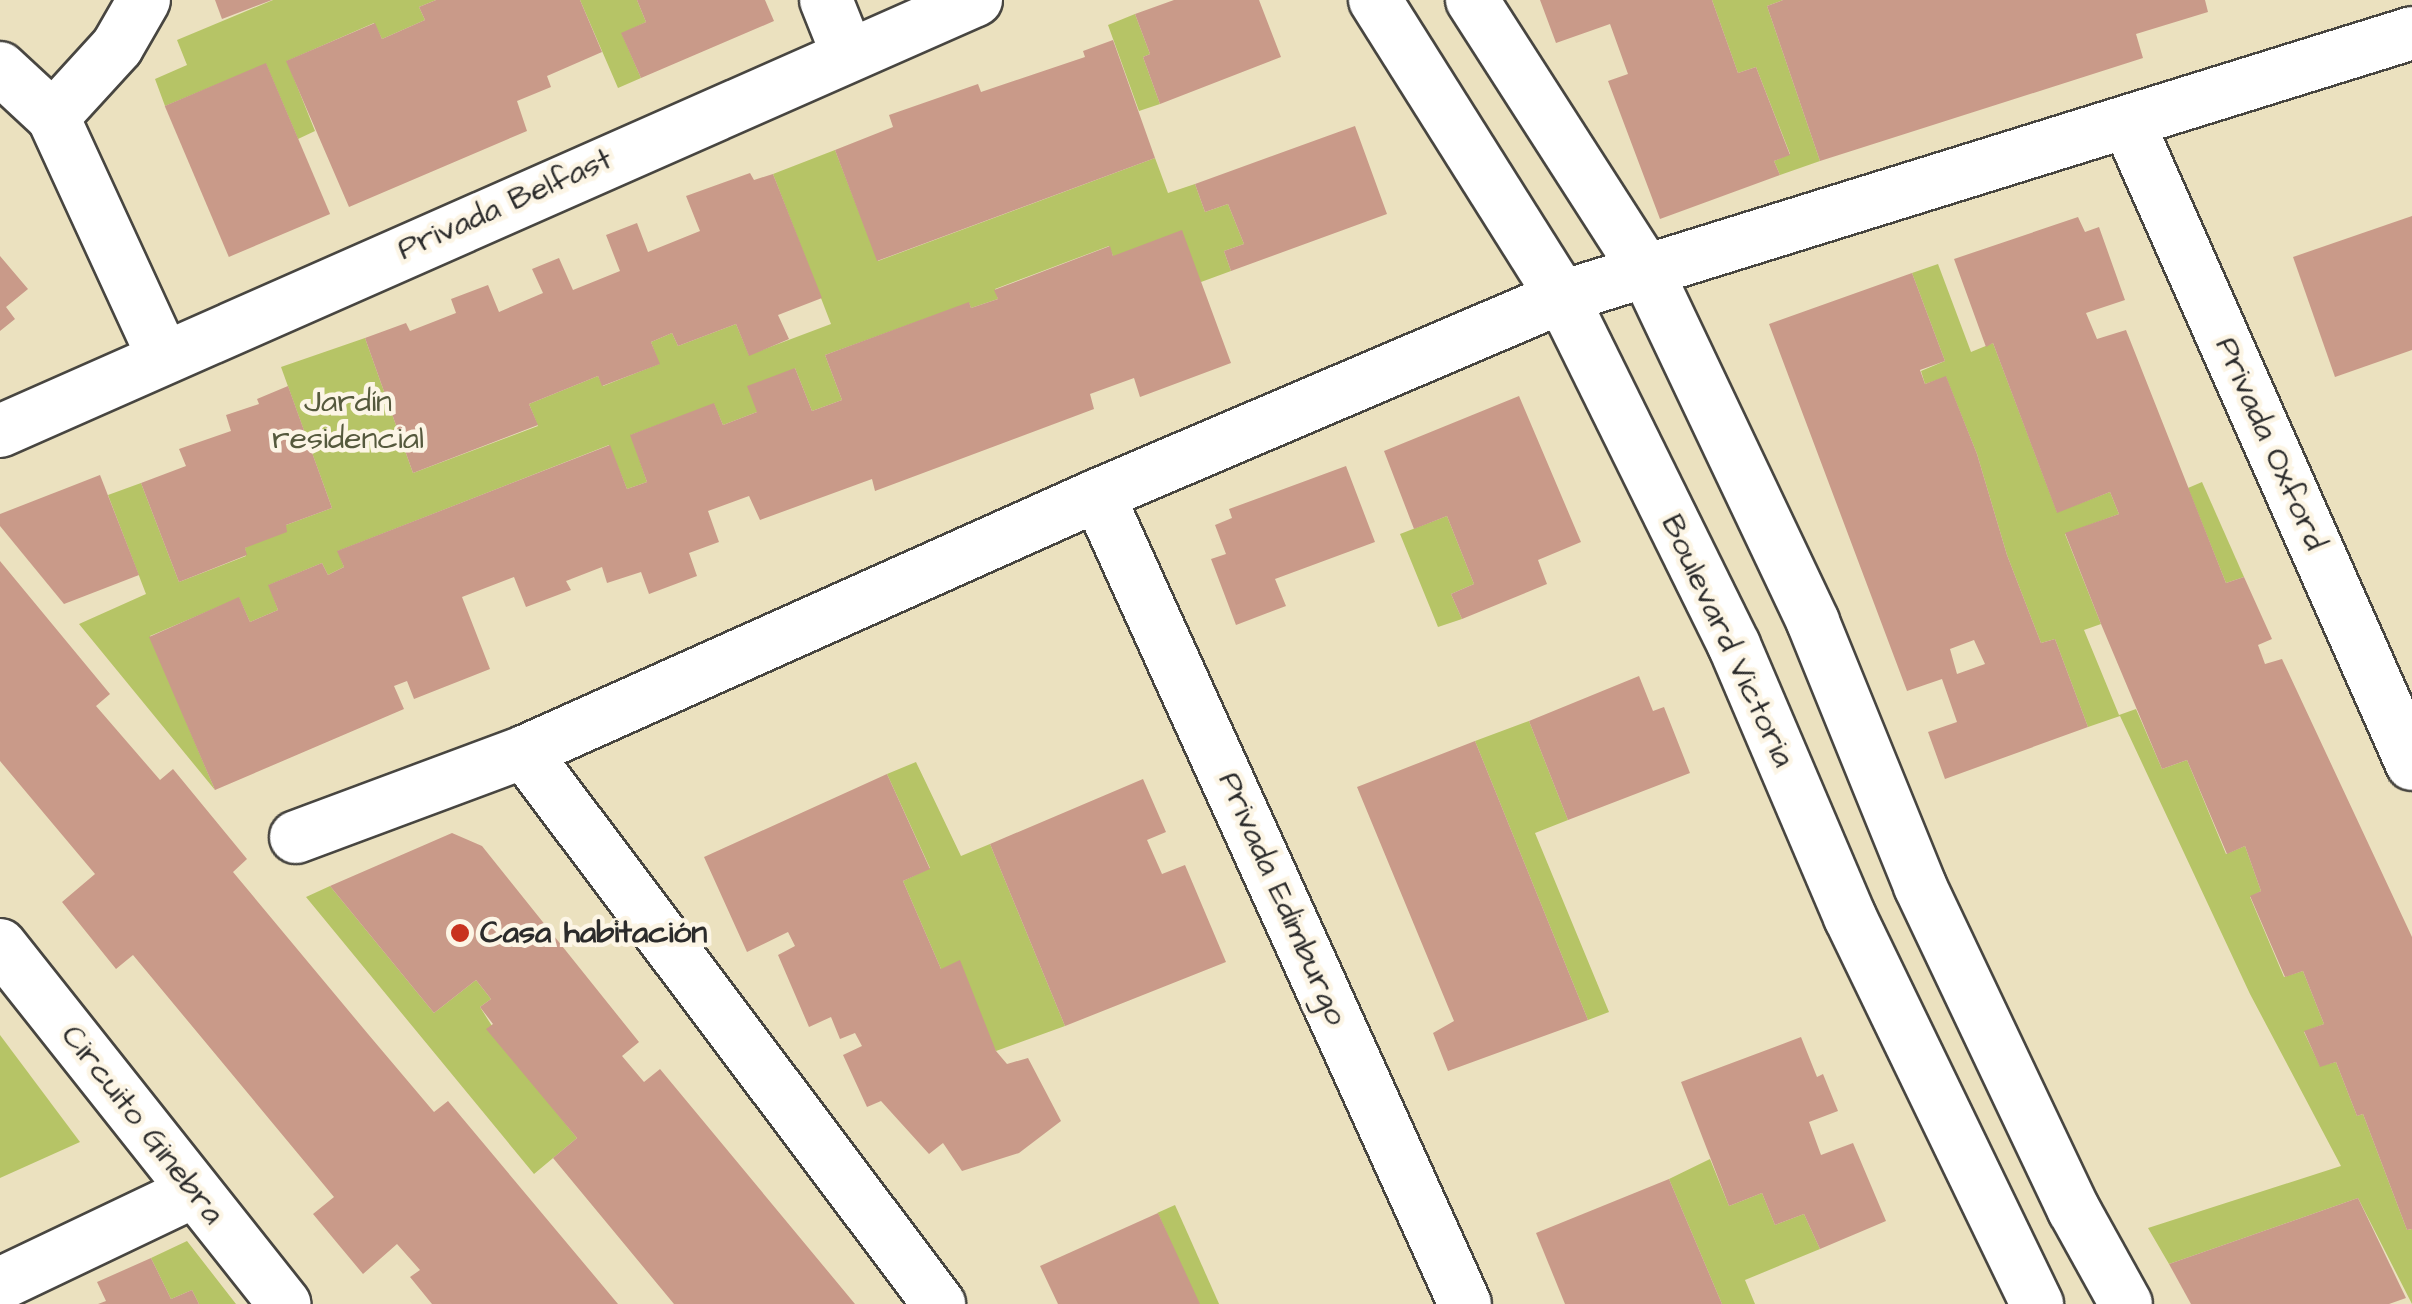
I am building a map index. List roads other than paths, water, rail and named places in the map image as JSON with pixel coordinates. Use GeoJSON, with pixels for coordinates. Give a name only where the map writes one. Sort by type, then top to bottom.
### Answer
{"type":"FeatureCollection","features":[{"type":"Feature","properties":{"kind":"street"},"geometry":{"type":"LineString","coordinates":[[52,117],[117,47],[144,0]]}},
{"type":"Feature","properties":{"kind":"street"},"geometry":{"type":"LineString","coordinates":[[826,0],[848,54]]}},
{"type":"Feature","properties":{"kind":"street","name":"Privada Belfast"},"geometry":{"type":"LineString","coordinates":[[0,431],[162,356],[976,0]]}},
{"type":"Feature","properties":{"kind":"street","name":"Boulevard Victoria"},"geometry":{"type":"LineString","coordinates":[[1375,0],[1562,297],[1734,645],[1850,917],[2037,1304]]}},
{"type":"Feature","properties":{"kind":"street"},"geometry":{"type":"LineString","coordinates":[[1472,0],[1648,274],[1813,622],[1920,886],[2074,1210],[2126,1304]]}},
{"type":"Feature","properties":{"kind":"street"},"geometry":{"type":"LineString","coordinates":[[296,837],[524,752],[1098,495],[1562,297],[1648,274],[2412,33]]}},
{"type":"Feature","properties":{"kind":"street"},"geometry":{"type":"LineString","coordinates":[[0,68],[52,117],[162,356]]}},
{"type":"Feature","properties":{"kind":"street","name":"Privada Oxford"},"geometry":{"type":"LineString","coordinates":[[2128,123],[2412,764]]}},
{"type":"Feature","properties":{"kind":"street","name":"Privada Edimburgo"},"geometry":{"type":"LineString","coordinates":[[1098,495],[1465,1304]]}},
{"type":"Feature","properties":{"kind":"street"},"geometry":{"type":"LineString","coordinates":[[524,752],[938,1304]]}},
{"type":"Feature","properties":{"kind":"street"},"geometry":{"type":"LineString","coordinates":[[1850,917],[1920,886]]}},
{"type":"Feature","properties":{"kind":"street","name":"Circuito Ginebra"},"geometry":{"type":"LineString","coordinates":[[0,945],[192,1192],[285,1304]]}},
{"type":"Feature","properties":{"kind":"street"},"geometry":{"type":"LineString","coordinates":[[0,1284],[192,1192]]}},
{"type":"Feature","properties":{"kind":"place","name":"Casa habitación"},"geometry":{"type":"Point","coordinates":[460,933]}},
{"type":"Feature","properties":{"kind":"park label","name":"Jardín residencial"},"geometry":{"type":"Point","coordinates":[348,422]}}]}
